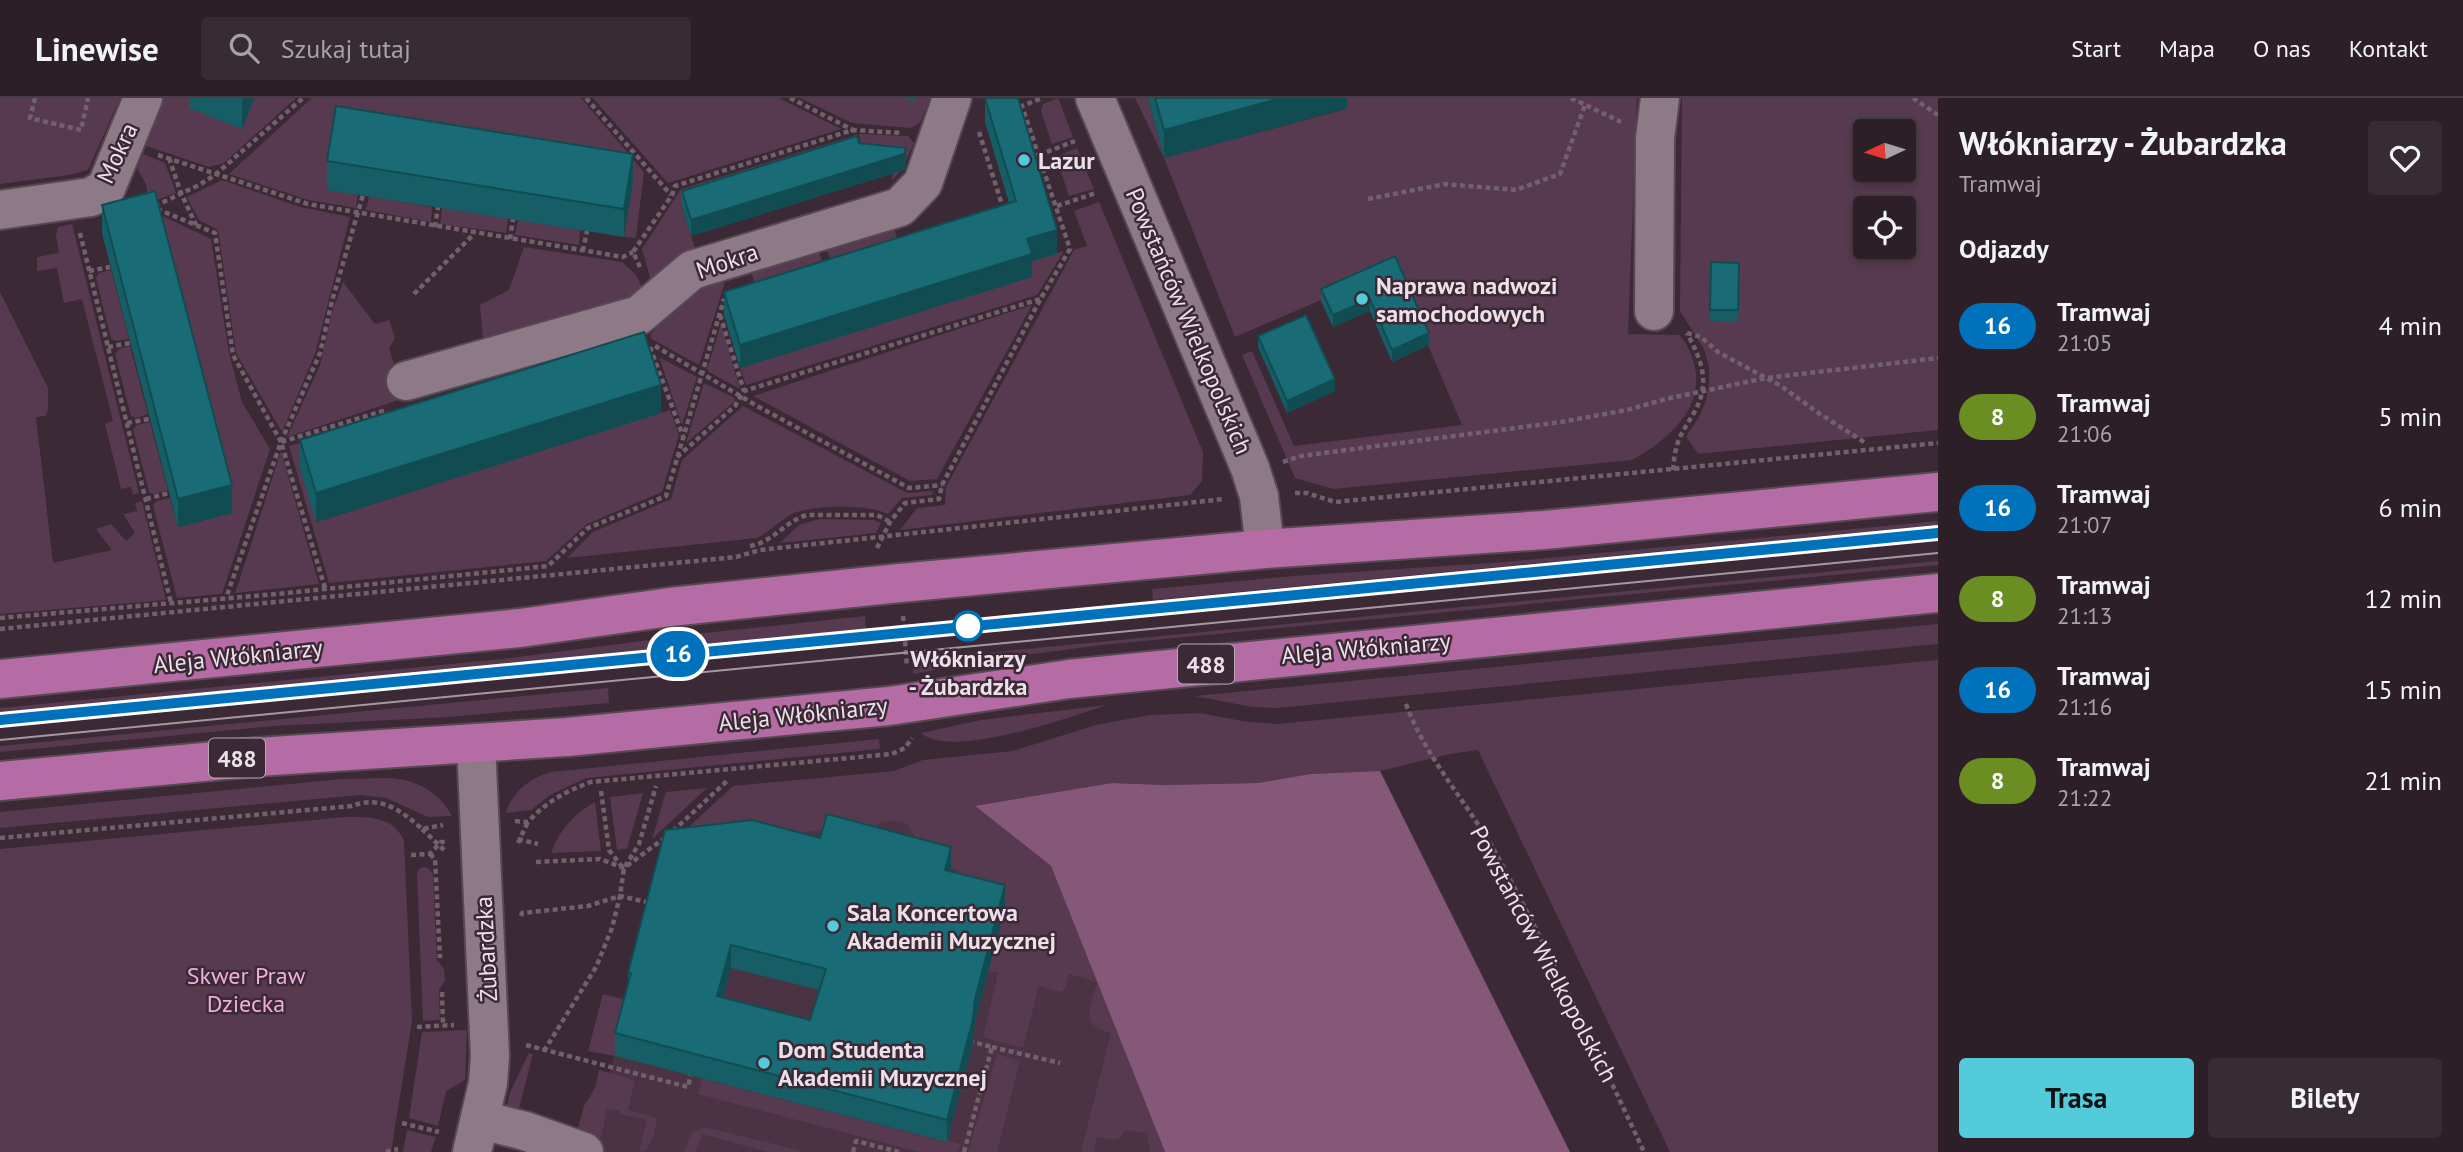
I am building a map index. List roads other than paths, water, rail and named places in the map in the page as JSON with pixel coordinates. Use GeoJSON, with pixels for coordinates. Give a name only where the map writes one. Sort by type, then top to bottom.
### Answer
{"type":"FeatureCollection","features":[{"type":"Feature","properties":{"kind":"main road","name":"Aleja Włókniarzy"},"geometry":{"type":"LineString","coordinates":[[0,678],[507,629],[670,607],[900,583],[1265,549],[1545,530],[1938,492]]}},
{"type":"Feature","properties":{"kind":"main road","name":"Aleja Włókniarzy"},"geometry":{"type":"LineString","coordinates":[[0,781],[269,756],[567,737],[911,703],[1069,679],[1938,593]]}},
{"type":"Feature","properties":{"kind":"street","name":"Mokra"},"geometry":{"type":"LineString","coordinates":[[0,210],[91,197],[106,188],[142,98]]}},
{"type":"Feature","properties":{"kind":"street","name":"Powstańców Wielkopolskich"},"geometry":{"type":"LineString","coordinates":[[1095,98],[1232,421],[1259,496],[1265,549]]}},
{"type":"Feature","properties":{"kind":"street"},"geometry":{"type":"LineString","coordinates":[[1654,311],[1655,138],[1660,98]]}},
{"type":"Feature","properties":{"kind":"street","name":"Mokra"},"geometry":{"type":"LineString","coordinates":[[400,394],[639,315],[692,270],[900,207],[923,183],[948,110]]}},
{"type":"Feature","properties":{"kind":"street","name":"Żubardzka"},"geometry":{"type":"LineString","coordinates":[[475,743],[465,832],[490,1056],[488,1083],[477,1136]]}},
{"type":"Feature","properties":{"kind":"street"},"geometry":{"type":"LineString","coordinates":[[477,1136],[525,1131],[584,1152]]}},
{"type":"Feature","properties":{"kind":"tram line"},"geometry":{"type":"LineString","coordinates":[[0,720],[1938,533]]}},
{"type":"Feature","properties":{"kind":"tram line","name":"16"},"geometry":{"type":"LineString","coordinates":[[0,720],[1938,533]]}},
{"type":"Feature","properties":{"kind":"tram line"},"geometry":{"type":"LineString","coordinates":[[0,740],[1938,553]]}},
{"type":"Feature","properties":{"kind":"place","name":"Lazur"},"geometry":{"type":"Point","coordinates":[1024,160]}},
{"type":"Feature","properties":{"kind":"place","name":"Naprawa nadwozi samochodowych"},"geometry":{"type":"Point","coordinates":[1362,299]}},
{"type":"Feature","properties":{"kind":"place","name":"Włókniarzy - Żubardzka"},"geometry":{"type":"Point","coordinates":[968,626]}},
{"type":"Feature","properties":{"kind":"place","name":"Sala Koncertowa Akademii Muzycznej"},"geometry":{"type":"Point","coordinates":[833,926]}},
{"type":"Feature","properties":{"kind":"place","name":"Dom Studenta Akademii Muzycznej"},"geometry":{"type":"Point","coordinates":[764,1063]}},
{"type":"Feature","properties":{"kind":"park label","name":"Skwer Praw Dziecka"},"geometry":{"type":"Point","coordinates":[246,989]}}]}
